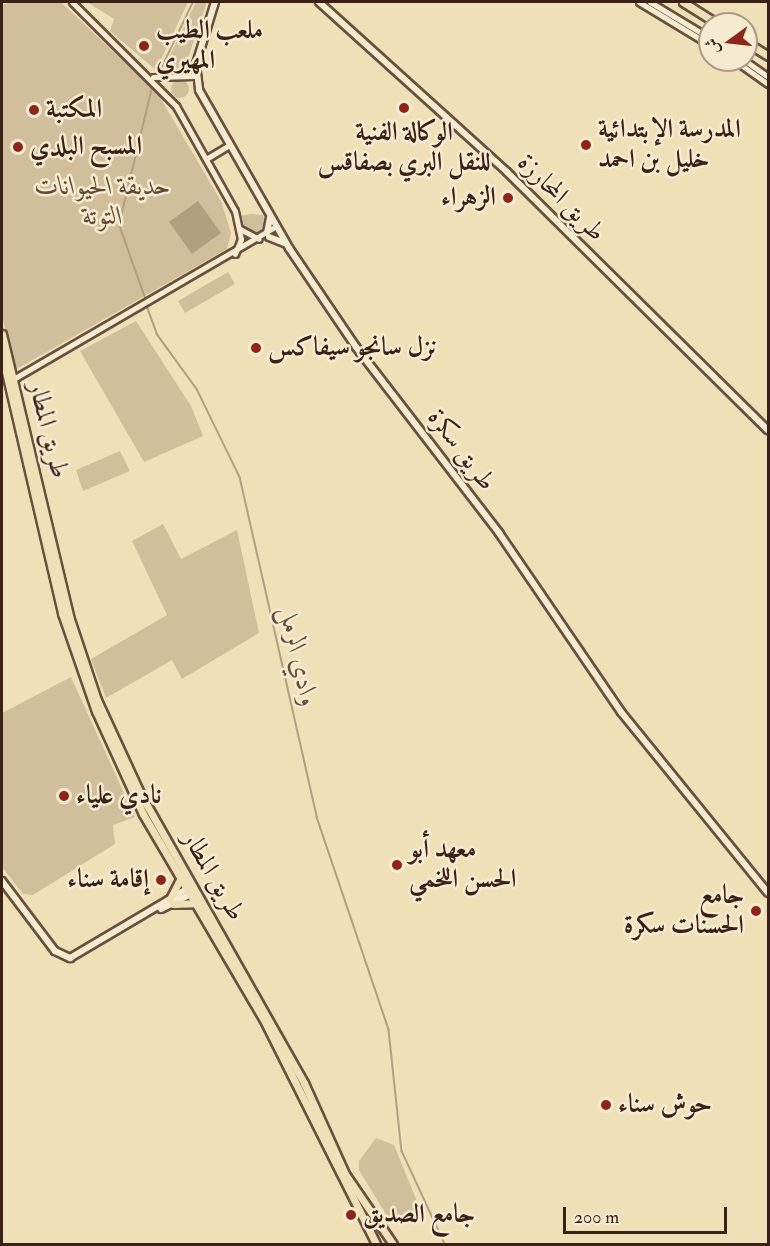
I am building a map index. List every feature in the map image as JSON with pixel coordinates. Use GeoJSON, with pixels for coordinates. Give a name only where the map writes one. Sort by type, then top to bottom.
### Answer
{"type":"FeatureCollection","features":[{"type":"Feature","properties":{"kind":"main road"},"geometry":{"type":"LineString","coordinates":[[195,76],[215,2]]}},
{"type":"Feature","properties":{"kind":"main road","name":"طريق المحارزة"},"geometry":{"type":"LineString","coordinates":[[319,2],[507,172],[768,430]]}},
{"type":"Feature","properties":{"kind":"main road"},"geometry":{"type":"LineString","coordinates":[[683,2],[699,12]]}},
{"type":"Feature","properties":{"kind":"main road","name":"طريق سكرة"},"geometry":{"type":"LineString","coordinates":[[195,76],[228,146],[289,248],[356,347],[499,532],[621,712],[768,893]]}},
{"type":"Feature","properties":{"kind":"main road"},"geometry":{"type":"LineString","coordinates":[[267,211],[268,235],[289,248]]}},
{"type":"Feature","properties":{"kind":"main road","name":"طريق المطار"},"geometry":{"type":"LineString","coordinates":[[2,334],[78,666],[145,809],[181,877],[193,890],[196,903],[266,1024],[376,1245]]}},
{"type":"Feature","properties":{"kind":"main road","name":"طريق المطار"},"geometry":{"type":"LineString","coordinates":[[2,356],[11,381]]}},
{"type":"Feature","properties":{"kind":"main road","name":"طريق المطار"},"geometry":{"type":"LineString","coordinates":[[145,809],[304,1083],[345,1174],[393,1245]]}},
{"type":"Feature","properties":{"kind":"main road"},"geometry":{"type":"LineString","coordinates":[[172,902],[181,877]]}},
{"type":"Feature","properties":{"kind":"main road"},"geometry":{"type":"LineString","coordinates":[[2,881],[55,951],[67,958],[84,955],[154,911],[193,890]]}},
{"type":"Feature","properties":{"kind":"main road"},"geometry":{"type":"LineString","coordinates":[[172,902],[196,903]]}},
{"type":"Feature","properties":{"kind":"main road"},"geometry":{"type":"LineString","coordinates":[[363,1222],[375,1217]]}},
{"type":"Feature","properties":{"kind":"street"},"geometry":{"type":"LineString","coordinates":[[72,2],[165,91],[206,159],[239,228],[245,236],[261,239]]}},
{"type":"Feature","properties":{"kind":"street"},"geometry":{"type":"LineString","coordinates":[[639,2],[698,38]]}},
{"type":"Feature","properties":{"kind":"street"},"geometry":{"type":"LineString","coordinates":[[650,2],[698,31]]}},
{"type":"Feature","properties":{"kind":"street"},"geometry":{"type":"LineString","coordinates":[[751,72],[768,84]]}},
{"type":"Feature","properties":{"kind":"street"},"geometry":{"type":"LineString","coordinates":[[151,77],[170,79],[195,76]]}},
{"type":"Feature","properties":{"kind":"street"},"geometry":{"type":"LineString","coordinates":[[165,91],[170,79]]}},
{"type":"Feature","properties":{"kind":"street"},"geometry":{"type":"LineString","coordinates":[[206,159],[228,146]]}},
{"type":"Feature","properties":{"kind":"street"},"geometry":{"type":"LineString","coordinates":[[235,254],[239,228]]}},
{"type":"Feature","properties":{"kind":"street"},"geometry":{"type":"LineString","coordinates":[[11,381],[278,229]]}},
{"type":"Feature","properties":{"kind":"green space","name":"حديقة الحيوانات التوتة"},"geometry":{"type":"Polygon","coordinates":[[[13,2],[61,2],[158,94],[221,201],[231,233],[227,249],[15,370],[2,315],[2,5],[13,2]]]}},
{"type":"Feature","properties":{"kind":"green space","name":"ملعب الطيب المهيري"},"geometry":{"type":"Polygon","coordinates":[[[87,2],[188,2],[156,70],[110,31],[114,19],[87,2]]]}},
{"type":"Feature","properties":{"kind":"green space"},"geometry":{"type":"Polygon","coordinates":[[[196,2],[207,2],[187,61],[182,71],[161,74],[196,2]]]}},
{"type":"Feature","properties":{"kind":"green space"},"geometry":{"type":"Polygon","coordinates":[[[180,80],[188,85],[189,89],[184,97],[180,98],[172,93],[171,89],[176,81],[180,80]]]}},
{"type":"Feature","properties":{"kind":"green space"},"geometry":{"type":"Polygon","coordinates":[[[263,215],[265,225],[259,233],[245,228],[241,216],[263,215]]]}},
{"type":"Feature","properties":{"kind":"green space"},"geometry":{"type":"Polygon","coordinates":[[[228,272],[235,284],[185,313],[178,301],[228,272]]]}},
{"type":"Feature","properties":{"kind":"green space"},"geometry":{"type":"Polygon","coordinates":[[[136,321],[191,406],[203,436],[144,462],[80,351],[136,321]]]}},
{"type":"Feature","properties":{"kind":"green space"},"geometry":{"type":"Polygon","coordinates":[[[120,451],[130,471],[83,491],[76,470],[120,451]]]}},
{"type":"Feature","properties":{"kind":"green space"},"geometry":{"type":"Polygon","coordinates":[[[163,524],[181,559],[237,530],[259,633],[182,679],[172,660],[106,698],[91,659],[167,615],[132,541],[163,524]]]}},
{"type":"Feature","properties":{"kind":"green space","name":"نادي علياء"},"geometry":{"type":"Polygon","coordinates":[[[71,677],[135,817],[113,825],[115,844],[33,895],[23,894],[2,867],[2,713],[71,677]]]}},
{"type":"Feature","properties":{"kind":"green space"},"geometry":{"type":"Polygon","coordinates":[[[376,1138],[394,1145],[419,1206],[401,1222],[387,1216],[359,1170],[359,1161],[376,1138]]]}},
{"type":"Feature","properties":{"kind":"shaded area"},"geometry":{"type":"Polygon","coordinates":[[[198,201],[221,233],[192,254],[169,222],[198,201]]]}},
{"type":"Feature","properties":{"kind":"waterway","name":"وادي الرمل"},"geometry":{"type":"LineString","coordinates":[[159,73],[193,2]]}},
{"type":"Feature","properties":{"kind":"waterway","name":"وادي الرمل"},"geometry":{"type":"LineString","coordinates":[[145,298],[119,225],[152,88]]}},
{"type":"Feature","properties":{"kind":"waterway","name":"وادي الرمل"},"geometry":{"type":"LineString","coordinates":[[146,303],[157,334],[197,389],[240,477],[317,817],[389,1030],[402,1151],[445,1244]]}},
{"type":"Feature","properties":{"kind":"place","name":"ملعب الطيب المهيري"},"geometry":{"type":"Point","coordinates":[144,46]}},
{"type":"Feature","properties":{"kind":"place","name":"الوكالة الفنية للنقل البري بصفاقس"},"geometry":{"type":"Point","coordinates":[404,108]}},
{"type":"Feature","properties":{"kind":"place","name":"المكتبة"},"geometry":{"type":"Point","coordinates":[34,110]}},
{"type":"Feature","properties":{"kind":"place","name":"المدرسة الإبتدائية خليل بن احمد"},"geometry":{"type":"Point","coordinates":[586,145]}},
{"type":"Feature","properties":{"kind":"place","name":"المسبح البلدي"},"geometry":{"type":"Point","coordinates":[18,147]}},
{"type":"Feature","properties":{"kind":"place","name":"الزهراء"},"geometry":{"type":"Point","coordinates":[508,198]}},
{"type":"Feature","properties":{"kind":"place","name":"نزل سانجو سيفاكس"},"geometry":{"type":"Point","coordinates":[256,348]}},
{"type":"Feature","properties":{"kind":"place","name":"نادي علياء"},"geometry":{"type":"Point","coordinates":[64,796]}},
{"type":"Feature","properties":{"kind":"place","name":"معهد أبو الحسن اللخمي"},"geometry":{"type":"Point","coordinates":[397,865]}},
{"type":"Feature","properties":{"kind":"place","name":"إقامة سناء"},"geometry":{"type":"Point","coordinates":[161,880]}},
{"type":"Feature","properties":{"kind":"place","name":"جامع الحسنات سكرة"},"geometry":{"type":"Point","coordinates":[756,911]}},
{"type":"Feature","properties":{"kind":"place","name":"حوش سناء"},"geometry":{"type":"Point","coordinates":[606,1105]}},
{"type":"Feature","properties":{"kind":"place","name":"جامع الصديق"},"geometry":{"type":"Point","coordinates":[351,1215]}}]}
